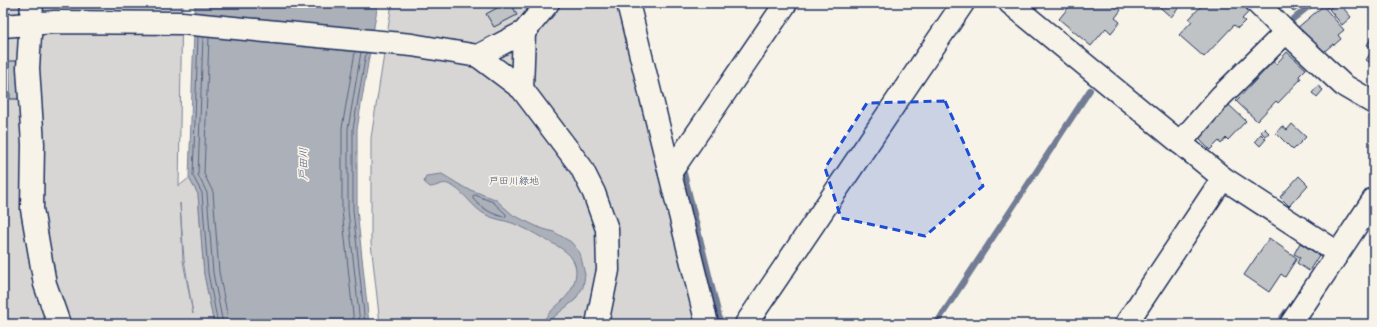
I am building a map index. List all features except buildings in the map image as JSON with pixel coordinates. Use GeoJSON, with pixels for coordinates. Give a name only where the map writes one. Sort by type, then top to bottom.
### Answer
{"type":"FeatureCollection","features":[{"type":"Feature","properties":{"kind":"street"},"geometry":{"type":"LineString","coordinates":[[478,56],[524,32],[548,3]]}},
{"type":"Feature","properties":{"kind":"street"},"geometry":{"type":"LineString","coordinates":[[628,3],[707,324]]}},
{"type":"Feature","properties":{"kind":"street"},"geometry":{"type":"LineString","coordinates":[[670,173],[786,3]]}},
{"type":"Feature","properties":{"kind":"street"},"geometry":{"type":"LineString","coordinates":[[746,324],[963,3]]}},
{"type":"Feature","properties":{"kind":"street"},"geometry":{"type":"LineString","coordinates":[[1010,3],[1223,178],[1338,253]]}},
{"type":"Feature","properties":{"kind":"street"},"geometry":{"type":"LineString","coordinates":[[1257,3],[1343,85],[1374,103]]}},
{"type":"Feature","properties":{"kind":"street"},"geometry":{"type":"LineString","coordinates":[[31,13],[28,68],[33,144],[32,209],[45,284],[59,324]]}},
{"type":"Feature","properties":{"kind":"street"},"geometry":{"type":"LineString","coordinates":[[3,26],[31,13],[54,22],[182,23],[379,42],[478,56],[522,89],[581,167],[594,193],[607,229],[608,270],[597,324]]}},
{"type":"Feature","properties":{"kind":"street"},"geometry":{"type":"LineString","coordinates":[[522,89],[524,32]]}},
{"type":"Feature","properties":{"kind":"street"},"geometry":{"type":"LineString","coordinates":[[1180,143],[1221,96],[1286,32]]}},
{"type":"Feature","properties":{"kind":"street"},"geometry":{"type":"LineString","coordinates":[[1126,324],[1223,178]]}},
{"type":"Feature","properties":{"kind":"street"},"geometry":{"type":"LineString","coordinates":[[1291,324],[1374,199]]}},
{"type":"Feature","properties":{"kind":"highlighted area"},"geometry":{"type":"Polygon","coordinates":[[[945,101],[983,186],[925,236],[841,218],[825,168],[867,103],[945,101]]]}},
{"type":"Feature","properties":{"kind":"green space"},"geometry":{"type":"Polygon","coordinates":[[[3,3],[182,3],[179,186],[189,178],[198,194],[204,274],[214,324],[3,324],[3,3]],[[180,203],[183,261],[193,314],[184,259],[180,203]]]}},
{"type":"Feature","properties":{"kind":"green space","name":"戸田川緑地"},"geometry":{"type":"Polygon","coordinates":[[[392,3],[618,3],[696,324],[380,324],[371,243],[371,138],[392,3]]]}},
{"type":"Feature","properties":{"kind":"water","name":"戸田川"},"geometry":{"type":"Polygon","coordinates":[[[195,3],[378,3],[357,129],[357,210],[369,324],[214,324],[204,274],[198,194],[189,178],[195,3]]]}},
{"type":"Feature","properties":{"kind":"water"},"geometry":{"type":"Polygon","coordinates":[[[442,174],[465,188],[495,199],[513,215],[540,228],[554,232],[571,242],[580,253],[585,275],[583,287],[575,300],[550,320],[548,324],[542,324],[551,311],[567,296],[574,282],[576,272],[570,255],[528,230],[512,223],[486,215],[476,208],[459,190],[448,184],[430,187],[424,182],[426,176],[442,174]]]}},
{"type":"Feature","properties":{"kind":"waterway"},"geometry":{"type":"LineString","coordinates":[[1292,20],[1313,3]]}},
{"type":"Feature","properties":{"kind":"waterway"},"geometry":{"type":"LineString","coordinates":[[936,324],[1090,90]]}},
{"type":"Feature","properties":{"kind":"waterway"},"geometry":{"type":"LineString","coordinates":[[684,173],[721,324]]}},
{"type":"Feature","properties":{"kind":"waterway"},"geometry":{"type":"LineString","coordinates":[[1368,195],[1374,185]]}},
{"type":"Feature","properties":{"kind":"waterway"},"geometry":{"type":"LineString","coordinates":[[1278,324],[1286,312]]}}]}
